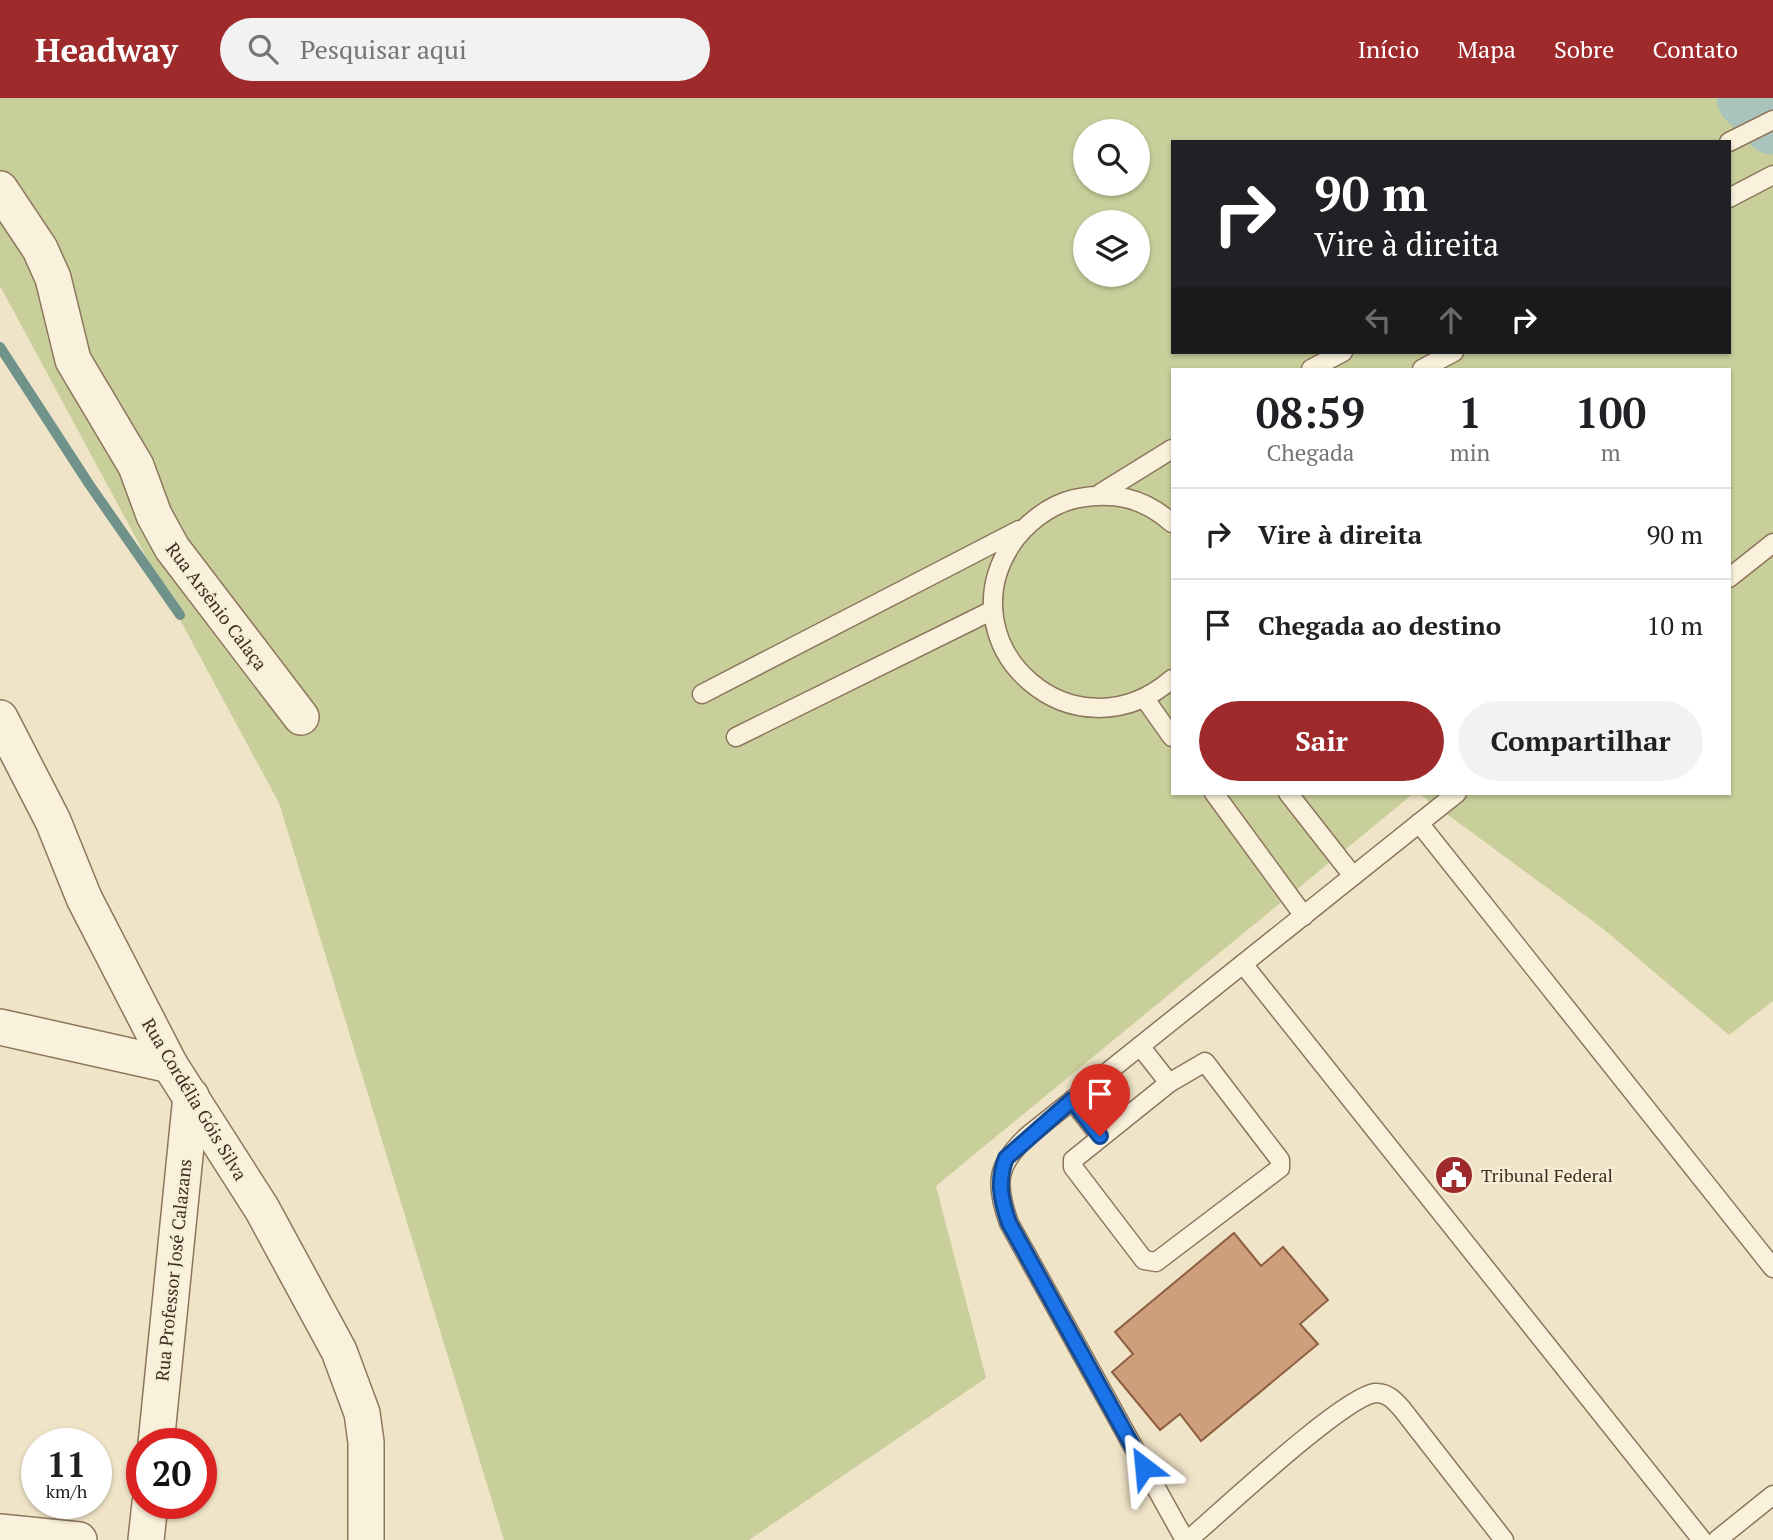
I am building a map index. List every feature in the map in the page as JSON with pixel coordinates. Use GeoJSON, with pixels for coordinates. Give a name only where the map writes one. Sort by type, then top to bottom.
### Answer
{"type":"FeatureCollection","features":[{"type":"Feature","properties":{"kind":"street","name":"Rua Arsênio Calaça"},"geometry":{"type":"LineString","coordinates":[[0,189],[40,249],[53,278],[73,360],[136,466],[154,515],[172,548],[300,717]]}},
{"type":"Feature","properties":{"kind":"street","name":"Rua Cordélia Góis Silva"},"geometry":{"type":"LineString","coordinates":[[1,730],[53,821],[84,898],[170,1065],[262,1209],[339,1352],[362,1413],[366,1442],[366,1540]]}},
{"type":"Feature","properties":{"kind":"street"},"geometry":{"type":"LineString","coordinates":[[0,1027],[170,1065]]}},
{"type":"Feature","properties":{"kind":"street","name":"Rua Professor José Calazans"},"geometry":{"type":"LineString","coordinates":[[158,1428],[191,1096]]}},
{"type":"Feature","properties":{"kind":"street"},"geometry":{"type":"LineString","coordinates":[[146,1540],[148,1519]]}},
{"type":"Feature","properties":{"kind":"street"},"geometry":{"type":"LineString","coordinates":[[0,1532],[79,1540]]}},
{"type":"Feature","properties":{"kind":"lane"},"geometry":{"type":"LineString","coordinates":[[1731,141],[1773,120]]}},
{"type":"Feature","properties":{"kind":"lane"},"geometry":{"type":"LineString","coordinates":[[1731,197],[1773,175]]}},
{"type":"Feature","properties":{"kind":"lane"},"geometry":{"type":"LineString","coordinates":[[1313,368],[1339,354]]}},
{"type":"Feature","properties":{"kind":"lane"},"geometry":{"type":"LineString","coordinates":[[1424,368],[1450,354]]}},
{"type":"Feature","properties":{"kind":"lane"},"geometry":{"type":"LineString","coordinates":[[702,694],[1022,528],[1061,502],[1101,493],[1171,450]]}},
{"type":"Feature","properties":{"kind":"lane"},"geometry":{"type":"LineString","coordinates":[[1101,493],[1138,501],[1169,515]]}},
{"type":"Feature","properties":{"kind":"lane"},"geometry":{"type":"LineString","coordinates":[[1022,528],[1000,562],[993,610],[1001,643],[1018,671],[1043,692],[1065,703],[1094,708],[1115,708],[1145,699],[1171,680]]}},
{"type":"Feature","properties":{"kind":"lane"},"geometry":{"type":"LineString","coordinates":[[1731,576],[1773,543]]}},
{"type":"Feature","properties":{"kind":"lane"},"geometry":{"type":"LineString","coordinates":[[736,737],[993,610]]}},
{"type":"Feature","properties":{"kind":"lane"},"geometry":{"type":"LineString","coordinates":[[1145,699],[1171,736]]}},
{"type":"Feature","properties":{"kind":"lane"},"geometry":{"type":"LineString","coordinates":[[1215,795],[1304,916]]}},
{"type":"Feature","properties":{"kind":"lane"},"geometry":{"type":"LineString","coordinates":[[1291,795],[1353,876]]}},
{"type":"Feature","properties":{"kind":"lane"},"geometry":{"type":"LineString","coordinates":[[1454,795],[1072,1100],[1006,1158],[1001,1171],[1003,1202],[1009,1223],[1186,1540],[1357,1399],[1375,1393],[1388,1396],[1402,1409],[1504,1540]]}},
{"type":"Feature","properties":{"kind":"lane"},"geometry":{"type":"LineString","coordinates":[[1419,823],[1773,1268]]}},
{"type":"Feature","properties":{"kind":"lane"},"geometry":{"type":"LineString","coordinates":[[1243,964],[1702,1540]]}},
{"type":"Feature","properties":{"kind":"lane"},"geometry":{"type":"LineString","coordinates":[[1140,1046],[1169,1083]]}},
{"type":"Feature","properties":{"kind":"lane"},"geometry":{"type":"LineString","coordinates":[[1200,1063],[1209,1064],[1280,1160],[1279,1168],[1156,1262],[1149,1262],[1144,1260],[1073,1167],[1075,1156],[1169,1083],[1200,1063]]}},
{"type":"Feature","properties":{"kind":"lane"},"geometry":{"type":"LineString","coordinates":[[1072,1100],[1100,1136]]}},
{"type":"Feature","properties":{"kind":"lane"},"geometry":{"type":"LineString","coordinates":[[1717,1540],[1773,1495]]}},
{"type":"Feature","properties":{"kind":"green space"},"geometry":{"type":"Polygon","coordinates":[[[0,98],[1773,98],[1773,1001],[1729,1035],[1602,928],[1421,795],[1731,795],[1731,368],[1171,368],[1171,795],[1412,795],[936,1186],[986,1378],[749,1540],[504,1540],[279,803],[0,286],[0,98]]]}},
{"type":"Feature","properties":{"kind":"building"},"geometry":{"type":"Polygon","coordinates":[[[1234,1233],[1261,1266],[1283,1247],[1328,1300],[1300,1324],[1318,1344],[1201,1441],[1180,1414],[1160,1430],[1112,1372],[1133,1354],[1115,1332],[1234,1233]]]}},
{"type":"Feature","properties":{"kind":"waterway"},"geometry":{"type":"LineString","coordinates":[[1747,98],[1773,124]]}},
{"type":"Feature","properties":{"kind":"waterway"},"geometry":{"type":"LineString","coordinates":[[0,347],[89,484],[180,615]]}},
{"type":"Feature","properties":{"kind":"place","name":"Tribunal Federal"},"geometry":{"type":"Point","coordinates":[1454,1175]}},
{"type":"Feature","properties":{"kind":"route"},"geometry":{"type":"LineString","coordinates":[[1100,1136],[1072,1100],[1016,1146],[1006,1158],[1001,1171],[1001,1195],[1009,1223],[1144,1467]]}}]}
